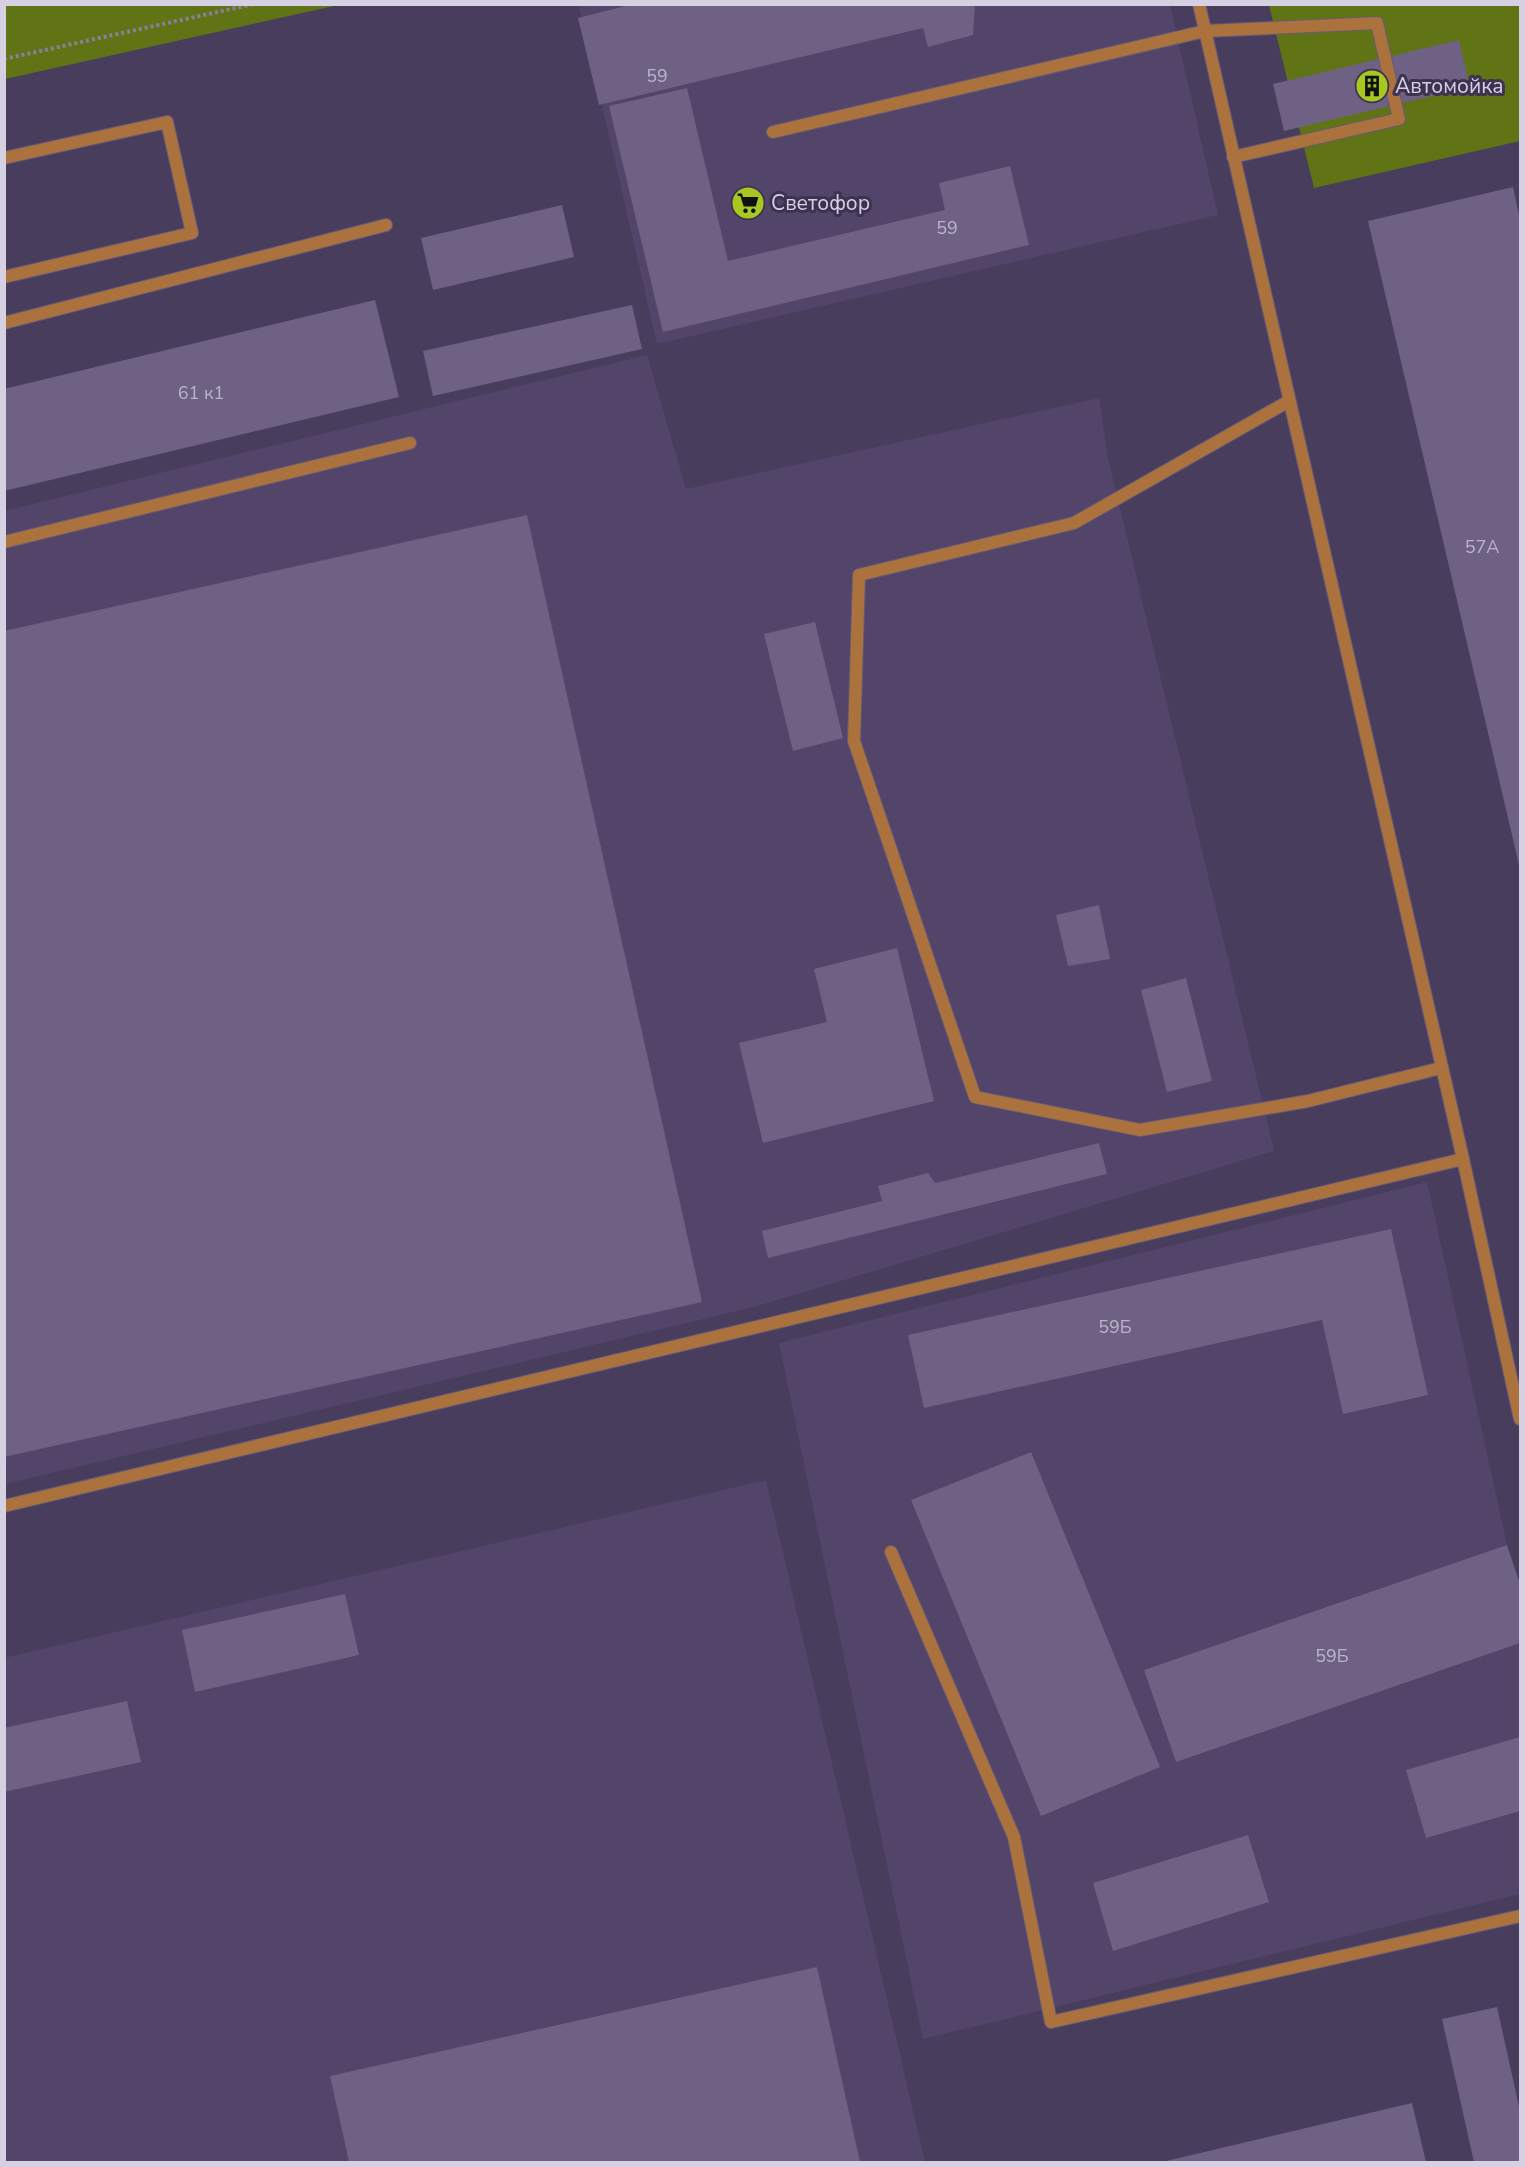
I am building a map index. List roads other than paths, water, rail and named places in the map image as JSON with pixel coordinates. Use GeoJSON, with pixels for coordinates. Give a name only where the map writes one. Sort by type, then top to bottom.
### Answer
{"type":"FeatureCollection","features":[{"type":"Feature","properties":{"kind":"street"},"geometry":{"type":"LineString","coordinates":[[1199,4],[1521,1419]]}},
{"type":"Feature","properties":{"kind":"street"},"geometry":{"type":"LineString","coordinates":[[773,132],[1205,31],[1377,23],[1400,119],[1233,157]]}},
{"type":"Feature","properties":{"kind":"street"},"geometry":{"type":"LineString","coordinates":[[4,158],[166,122],[192,233],[4,278]]}},
{"type":"Feature","properties":{"kind":"street"},"geometry":{"type":"LineString","coordinates":[[4,323],[386,225]]}},
{"type":"Feature","properties":{"kind":"street"},"geometry":{"type":"LineString","coordinates":[[1289,401],[1074,522],[859,575],[854,741],[975,1097],[1140,1130],[1308,1101],[1441,1068]]}},
{"type":"Feature","properties":{"kind":"street"},"geometry":{"type":"LineString","coordinates":[[4,542],[410,443]]}},
{"type":"Feature","properties":{"kind":"street"},"geometry":{"type":"LineString","coordinates":[[4,1506],[1463,1159]]}},
{"type":"Feature","properties":{"kind":"street"},"geometry":{"type":"LineString","coordinates":[[891,1552],[1014,1837],[1050,2022],[1521,1916]]}},
{"type":"Feature","properties":{"kind":"place","name":"Автомойка"},"geometry":{"type":"Point","coordinates":[1372,86]}},
{"type":"Feature","properties":{"kind":"place","name":"Светофор"},"geometry":{"type":"Point","coordinates":[748,203]}}]}
